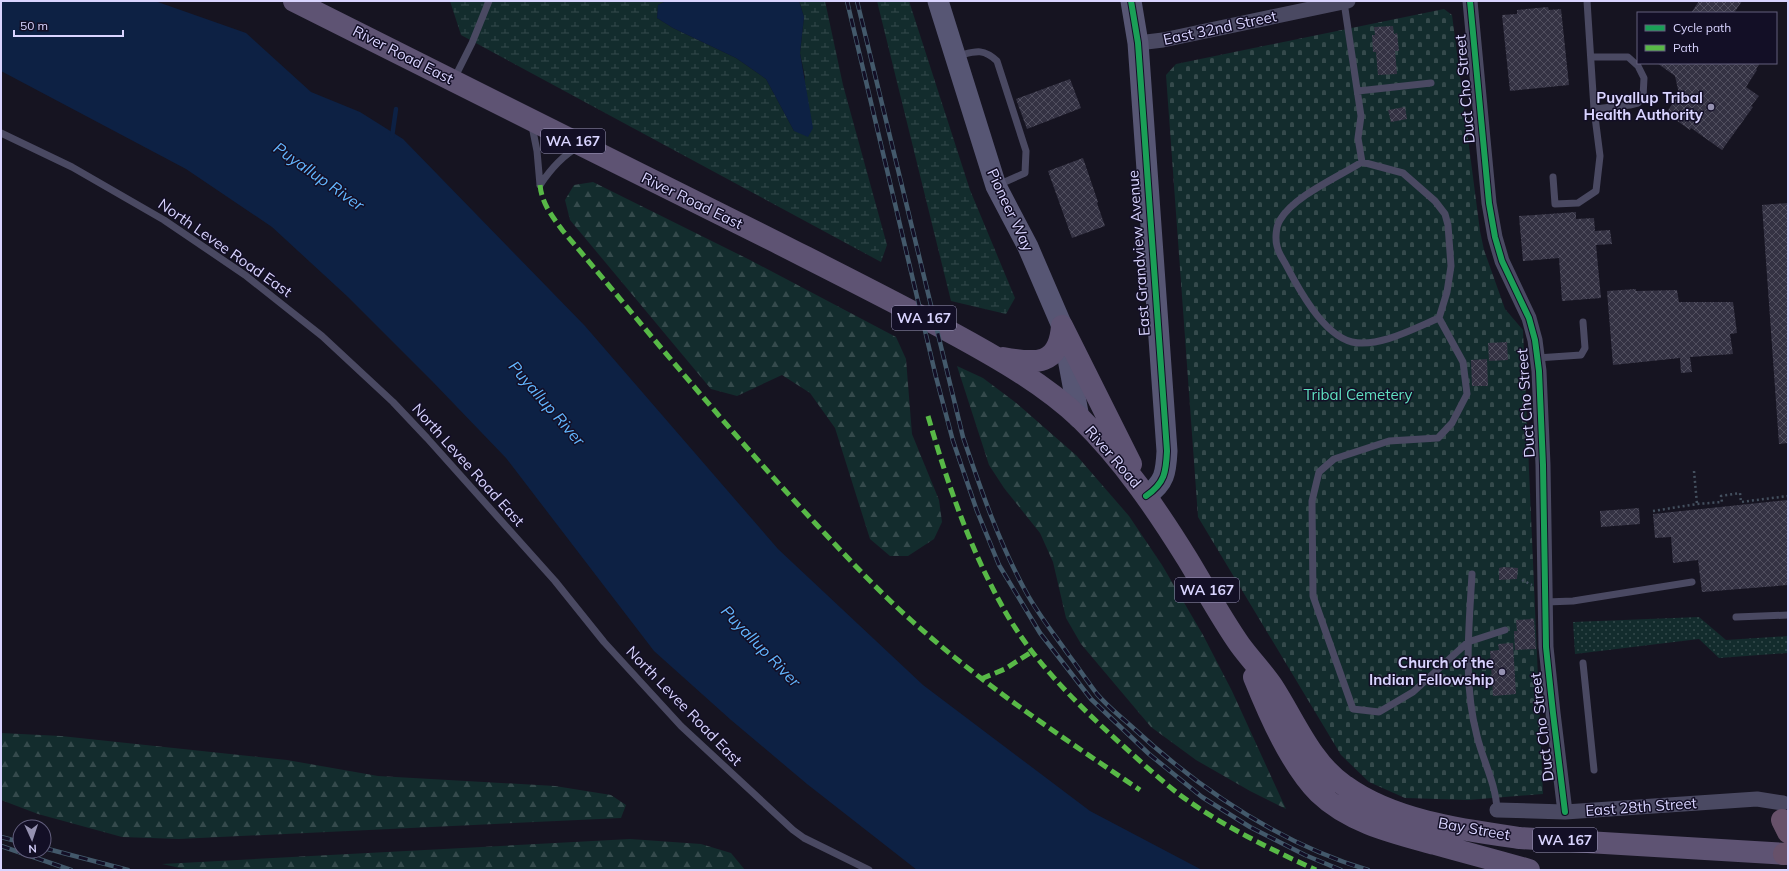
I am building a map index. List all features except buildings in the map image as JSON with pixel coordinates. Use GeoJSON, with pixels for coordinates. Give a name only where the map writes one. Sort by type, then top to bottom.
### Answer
{"type":"FeatureCollection","features":[{"type":"Feature","properties":{"kind":"main road","name":"River Road East"},"geometry":{"type":"LineString","coordinates":[[294,1],[581,146],[852,280],[996,357],[1030,378],[1079,418]]}},
{"type":"Feature","properties":{"kind":"main road"},"geometry":{"type":"LineString","coordinates":[[1062,326],[1146,496]]}},
{"type":"Feature","properties":{"kind":"main road"},"geometry":{"type":"LineString","coordinates":[[996,357],[1024,362],[1038,362],[1048,358],[1055,352],[1059,344],[1062,326]]}},
{"type":"Feature","properties":{"kind":"main road","name":"River Road"},"geometry":{"type":"LineString","coordinates":[[1079,418],[1125,469],[1146,496],[1173,536]]}},
{"type":"Feature","properties":{"kind":"main road","name":"Bay Street"},"geometry":{"type":"LineString","coordinates":[[1173,536],[1240,644],[1271,683],[1310,748],[1328,772],[1353,792],[1390,810],[1463,829],[1520,838],[1787,854]]}},
{"type":"Feature","properties":{"kind":"main road","name":"Bay Street"},"geometry":{"type":"LineString","coordinates":[[1240,644],[1268,709],[1295,760],[1307,779],[1328,801],[1352,816],[1388,830],[1529,870]]}},
{"type":"Feature","properties":{"kind":"main road"},"geometry":{"type":"LineString","coordinates":[[1749,852],[1763,847],[1773,840],[1779,830],[1785,812]]}},
{"type":"Feature","properties":{"kind":"street","name":"Pioneer Way"},"geometry":{"type":"LineString","coordinates":[[938,1],[996,186],[1028,247],[1062,326],[1079,418]]}},
{"type":"Feature","properties":{"kind":"street","name":"East Grandview Avenue"},"geometry":{"type":"LineString","coordinates":[[1131,1],[1138,43],[1167,451],[1164,477],[1156,490],[1146,496]]}},
{"type":"Feature","properties":{"kind":"street","name":"East 32nd Street"},"geometry":{"type":"LineString","coordinates":[[1138,43],[1163,40],[1346,1]]}},
{"type":"Feature","properties":{"kind":"street","name":"Duct Cho Street"},"geometry":{"type":"LineString","coordinates":[[1470,1],[1489,203],[1495,237],[1502,261],[1529,318],[1537,358],[1543,465],[1548,662],[1565,812]]}},
{"type":"Feature","properties":{"kind":"street","name":"East 28th Street"},"geometry":{"type":"LineString","coordinates":[[1498,810],[1565,812],[1757,799],[1785,812]]}},
{"type":"Feature","properties":{"kind":"lane"},"geometry":{"type":"LineString","coordinates":[[452,80],[472,44],[489,1]]}},
{"type":"Feature","properties":{"kind":"lane"},"geometry":{"type":"LineString","coordinates":[[1346,1],[1361,116],[1358,138],[1362,162]]}},
{"type":"Feature","properties":{"kind":"lane"},"geometry":{"type":"LineString","coordinates":[[1553,177],[1555,204],[1578,203],[1596,191],[1600,156],[1594,108],[1587,1]]}},
{"type":"Feature","properties":{"kind":"lane"},"geometry":{"type":"LineString","coordinates":[[955,57],[981,51],[990,55],[997,62],[1026,151],[1025,173],[996,186]]}},
{"type":"Feature","properties":{"kind":"lane"},"geometry":{"type":"LineString","coordinates":[[1591,57],[1628,57],[1638,66],[1644,78],[1645,85],[1642,97],[1638,103],[1594,108]]}},
{"type":"Feature","properties":{"kind":"lane"},"geometry":{"type":"LineString","coordinates":[[1358,91],[1431,83]]}},
{"type":"Feature","properties":{"kind":"lane"},"geometry":{"type":"LineString","coordinates":[[530,120],[537,151],[540,185],[557,163],[569,152],[581,146]]}},
{"type":"Feature","properties":{"kind":"lane","name":"North Levee Road East"},"geometry":{"type":"LineString","coordinates":[[1,133],[72,166],[164,220],[245,275],[322,336],[388,398],[427,438],[555,581],[604,642],[681,726],[793,830],[804,838],[869,870]]}},
{"type":"Feature","properties":{"kind":"lane"},"geometry":{"type":"LineString","coordinates":[[1439,318],[1394,337],[1371,342],[1354,342],[1339,337],[1319,317],[1298,288],[1284,261],[1277,247],[1276,237],[1280,220],[1290,206],[1362,162],[1403,173],[1435,201],[1444,214],[1448,225],[1451,266],[1447,292],[1439,318],[1463,362],[1467,394],[1452,423],[1438,438],[1389,442],[1334,459],[1318,472],[1312,501],[1313,596],[1353,709],[1379,712],[1413,692],[1468,642],[1505,630]]}},
{"type":"Feature","properties":{"kind":"lane"},"geometry":{"type":"LineString","coordinates":[[1537,358],[1581,354],[1585,348],[1583,322]]}},
{"type":"Feature","properties":{"kind":"lane"},"geometry":{"type":"LineString","coordinates":[[1472,574],[1468,642],[1468,681],[1476,736],[1497,798],[1498,810]]}},
{"type":"Feature","properties":{"kind":"lane"},"geometry":{"type":"LineString","coordinates":[[1546,602],[1573,601],[1692,582]]}},
{"type":"Feature","properties":{"kind":"lane"},"geometry":{"type":"LineString","coordinates":[[1736,617],[1788,615]]}},
{"type":"Feature","properties":{"kind":"lane"},"geometry":{"type":"LineString","coordinates":[[1582,663],[1594,770]]}},
{"type":"Feature","properties":{"kind":"path"},"geometry":{"type":"LineString","coordinates":[[1694,472],[1697,504]]}},
{"type":"Feature","properties":{"kind":"path"},"geometry":{"type":"LineString","coordinates":[[1653,511],[1697,504],[1722,502],[1721,496],[1740,493],[1741,502],[1788,496]]}},
{"type":"Feature","properties":{"kind":"green space"},"geometry":{"type":"Polygon","coordinates":[[[450,1],[666,1],[658,5],[657,18],[673,28],[736,58],[766,79],[794,131],[805,77],[800,53],[804,17],[799,1],[825,1],[843,85],[887,245],[881,262],[461,35],[450,1]]]}},
{"type":"Feature","properties":{"kind":"green space"},"geometry":{"type":"Polygon","coordinates":[[[877,1],[909,1],[970,190],[1015,298],[1006,314],[951,301],[877,1]]]}},
{"type":"Feature","properties":{"kind":"green space","name":"Tribal Cemetery"},"geometry":{"type":"Polygon","coordinates":[[[1444,9],[1452,15],[1480,231],[1484,250],[1505,309],[1523,330],[1543,794],[1468,800],[1405,798],[1369,782],[1341,755],[1198,517],[1166,75],[1176,64],[1444,9]]]}},
{"type":"Feature","properties":{"kind":"green space"},"geometry":{"type":"Polygon","coordinates":[[[593,182],[750,260],[896,337],[906,359],[912,434],[939,500],[942,522],[934,539],[908,556],[890,556],[870,539],[835,428],[810,393],[782,375],[737,396],[711,389],[570,220],[565,200],[574,185],[593,182]]]}},
{"type":"Feature","properties":{"kind":"green space"},"geometry":{"type":"Polygon","coordinates":[[[957,366],[983,378],[1015,402],[1077,456],[1129,516],[1162,565],[1203,635],[1232,691],[1286,809],[1250,791],[1196,760],[1151,727],[1081,644],[1066,618],[1053,562],[1040,533],[1004,488],[989,465],[957,366]]]}},
{"type":"Feature","properties":{"kind":"green space"},"geometry":{"type":"Polygon","coordinates":[[[1699,617],[1726,640],[1788,636],[1788,653],[1719,658],[1699,639],[1575,654],[1573,622],[1699,617]]]}},
{"type":"Feature","properties":{"kind":"green space"},"geometry":{"type":"Polygon","coordinates":[[[1,733],[61,736],[287,760],[378,776],[555,786],[611,795],[626,805],[621,818],[179,839],[122,837],[38,814],[1,800],[1,733]]]}},
{"type":"Feature","properties":{"kind":"green space"},"geometry":{"type":"Polygon","coordinates":[[[630,839],[701,844],[731,853],[745,870],[189,870],[162,864],[630,839]]]}},
{"type":"Feature","properties":{"kind":"water","name":"Puyallup River"},"geometry":{"type":"Polygon","coordinates":[[[1,1],[155,1],[246,33],[311,92],[360,112],[403,139],[585,326],[778,549],[923,685],[1090,811],[1202,870],[917,870],[807,784],[731,720],[654,651],[506,458],[348,297],[272,227],[186,169],[1,71],[1,1]]]}},
{"type":"Feature","properties":{"kind":"water"},"geometry":{"type":"Polygon","coordinates":[[[666,1],[799,1],[804,17],[800,53],[813,128],[808,137],[794,131],[766,79],[736,58],[673,28],[657,18],[658,5],[666,1]]]}},
{"type":"Feature","properties":{"kind":"waterway"},"geometry":{"type":"LineString","coordinates":[[392,137],[396,109]]}},
{"type":"Feature","properties":{"kind":"railway"},"geometry":{"type":"LineString","coordinates":[[847,1],[936,377],[953,441],[977,511],[999,565],[1040,633],[1091,699],[1149,754],[1202,797],[1250,827],[1305,855],[1341,870]]}},
{"type":"Feature","properties":{"kind":"railway"},"geometry":{"type":"LineString","coordinates":[[857,1],[963,437],[1007,555],[1031,600],[1046,624],[1101,698],[1157,749],[1184,771],[1212,792],[1272,829],[1335,859],[1368,870]]}},
{"type":"Feature","properties":{"kind":"railway"},"geometry":{"type":"LineString","coordinates":[[1,837],[12,840]]}},
{"type":"Feature","properties":{"kind":"railway"},"geometry":{"type":"LineString","coordinates":[[1,846],[71,870]]}},
{"type":"Feature","properties":{"kind":"railway"},"geometry":{"type":"LineString","coordinates":[[52,850],[128,870]]}},
{"type":"Feature","properties":{"kind":"marked path"},"geometry":{"type":"LineString","coordinates":[[540,185],[545,204],[563,231],[750,452],[875,586],[899,610],[995,689],[1023,710],[1140,790]]}},
{"type":"Feature","properties":{"kind":"marked path"},"geometry":{"type":"LineString","coordinates":[[928,416],[952,492],[981,565],[1006,613],[1030,649],[1058,683],[1073,699],[1150,770],[1195,806],[1264,845],[1316,870]]}},
{"type":"Feature","properties":{"kind":"marked path"},"geometry":{"type":"LineString","coordinates":[[981,679],[1005,669],[1033,651]]}},
{"type":"Feature","properties":{"kind":"cycle path"},"geometry":{"type":"LineString","coordinates":[[1131,1],[1138,43],[1167,451],[1165,471],[1161,482],[1146,496]]}},
{"type":"Feature","properties":{"kind":"cycle path"},"geometry":{"type":"LineString","coordinates":[[1470,1],[1489,203],[1495,237],[1502,261],[1529,318],[1535,340],[1539,371],[1543,465],[1546,647],[1565,812]]}},
{"type":"Feature","properties":{"kind":"place","name":"Puyallup Tribal Health Authority"},"geometry":{"type":"Point","coordinates":[1711,107]}},
{"type":"Feature","properties":{"kind":"place","name":"Church of the Indian Fellowship"},"geometry":{"type":"Point","coordinates":[1502,672]}}]}
